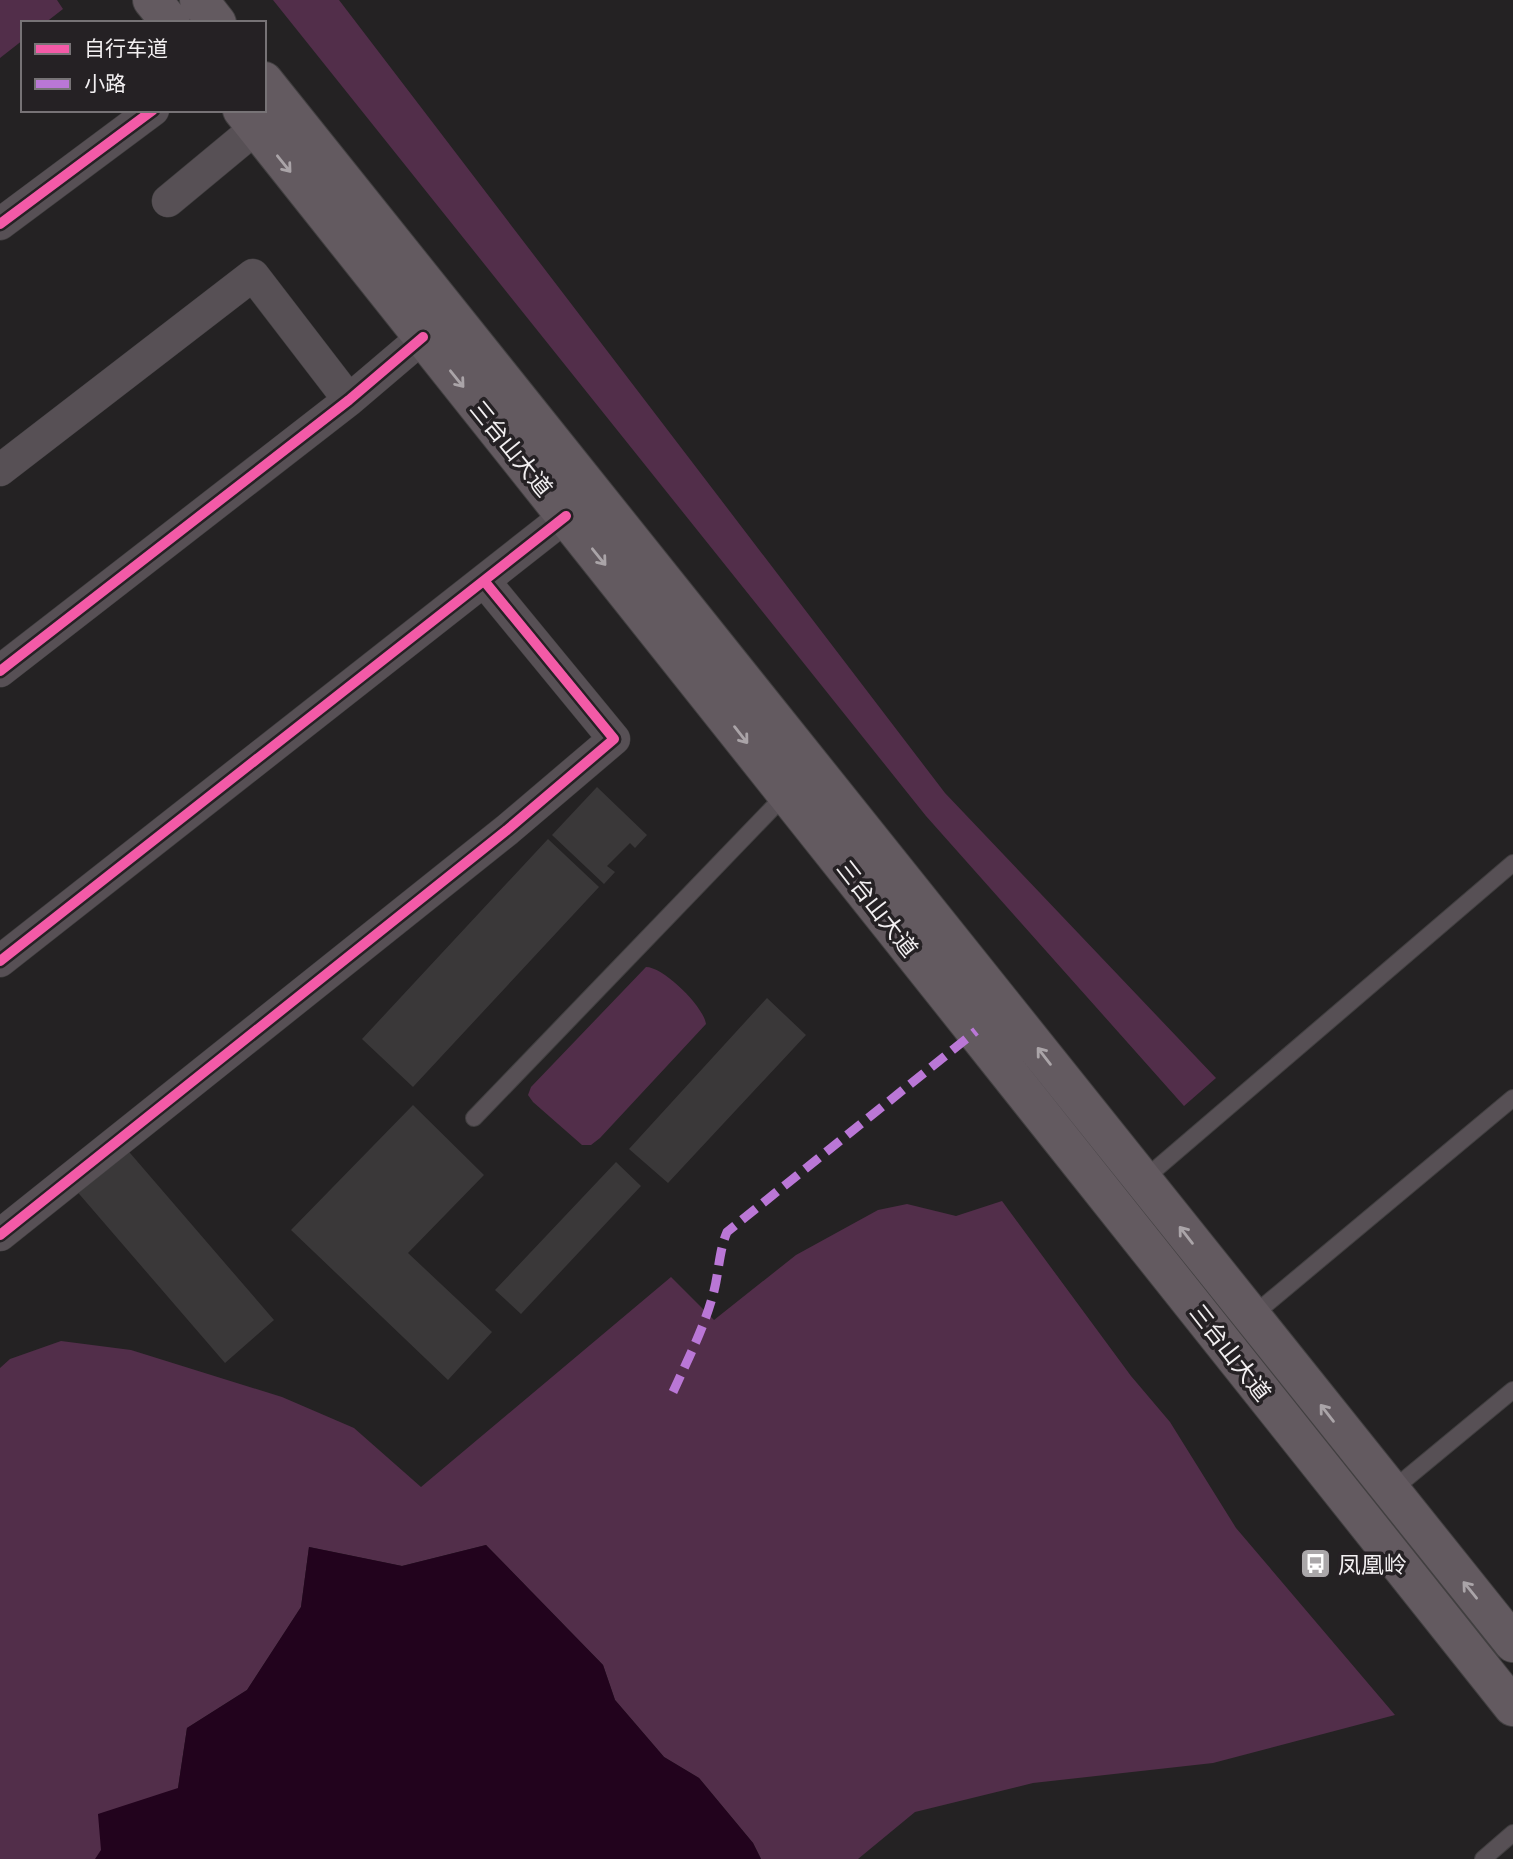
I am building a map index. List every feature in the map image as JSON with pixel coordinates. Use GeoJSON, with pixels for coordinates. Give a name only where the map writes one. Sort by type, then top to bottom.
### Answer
{"type":"FeatureCollection","features":[{"type":"Feature","properties":{"kind":"main road"},"geometry":{"type":"LineString","coordinates":[[152,0],[169,21]]}},
{"type":"Feature","properties":{"kind":"main road"},"geometry":{"type":"LineString","coordinates":[[199,0],[215,21]]}},
{"type":"Feature","properties":{"kind":"main road","name":"三台山大道"},"geometry":{"type":"LineString","coordinates":[[266,84],[1391,1491],[1508,1627]]}},
{"type":"Feature","properties":{"kind":"main road","name":"三台山大道"},"geometry":{"type":"LineString","coordinates":[[249,119],[1513,1707]]}},
{"type":"Feature","properties":{"kind":"street"},"geometry":{"type":"LineString","coordinates":[[0,224],[150,112]]}},
{"type":"Feature","properties":{"kind":"street"},"geometry":{"type":"LineString","coordinates":[[168,201],[249,119]]}},
{"type":"Feature","properties":{"kind":"street"},"geometry":{"type":"LineString","coordinates":[[0,470],[253,275],[349,400]]}},
{"type":"Feature","properties":{"kind":"street"},"geometry":{"type":"LineString","coordinates":[[0,671],[349,400],[423,337]]}},
{"type":"Feature","properties":{"kind":"street"},"geometry":{"type":"LineString","coordinates":[[0,961],[566,516]]}},
{"type":"Feature","properties":{"kind":"street"},"geometry":{"type":"LineString","coordinates":[[0,1235],[507,830],[614,738],[485,582]]}},
{"type":"Feature","properties":{"kind":"street"},"geometry":{"type":"LineString","coordinates":[[1468,1650],[1508,1627]]}},
{"type":"Feature","properties":{"kind":"lane"},"geometry":{"type":"LineString","coordinates":[[474,1118],[787,793]]}},
{"type":"Feature","properties":{"kind":"lane"},"geometry":{"type":"LineString","coordinates":[[1142,1180],[1513,863]]}},
{"type":"Feature","properties":{"kind":"lane"},"geometry":{"type":"LineString","coordinates":[[1251,1317],[1513,1098]]}},
{"type":"Feature","properties":{"kind":"lane"},"geometry":{"type":"LineString","coordinates":[[1391,1491],[1513,1390]]}},
{"type":"Feature","properties":{"kind":"lane"},"geometry":{"type":"LineString","coordinates":[[1483,1859],[1513,1833]]}},
{"type":"Feature","properties":{"kind":"shaded area"},"geometry":{"type":"Polygon","coordinates":[[[0,0],[57,0],[63,9],[48,21],[21,21],[21,42],[0,58],[0,0]]]}},
{"type":"Feature","properties":{"kind":"shaded area"},"geometry":{"type":"Polygon","coordinates":[[[273,0],[339,0],[945,793],[1216,1078],[1184,1106],[926,816],[273,0]]]}},
{"type":"Feature","properties":{"kind":"shaded area"},"geometry":{"type":"Polygon","coordinates":[[[646,967],[663,974],[682,989],[698,1008],[706,1024],[600,1138],[591,1145],[582,1145],[528,1095],[531,1087],[646,967]]]}},
{"type":"Feature","properties":{"kind":"shaded area"},"geometry":{"type":"Polygon","coordinates":[[[1002,1201],[1131,1376],[1170,1422],[1236,1528],[1395,1715],[1213,1763],[1033,1783],[915,1812],[858,1859],[761,1859],[753,1843],[699,1778],[664,1757],[615,1700],[603,1665],[486,1545],[402,1566],[309,1547],[301,1607],[247,1690],[187,1728],[178,1788],[183,1859],[0,1859],[0,1368],[10,1359],[61,1341],[131,1350],[282,1397],[354,1428],[421,1487],[671,1277],[714,1320],[796,1255],[878,1210],[907,1204],[956,1216],[1002,1201]]]}},
{"type":"Feature","properties":{"kind":"shaded area"},"geometry":{"type":"Polygon","coordinates":[[[486,1545],[603,1665],[615,1700],[664,1757],[699,1778],[753,1843],[761,1859],[95,1859],[101,1850],[98,1814],[178,1788],[187,1728],[247,1690],[301,1607],[309,1547],[402,1566],[486,1545]]]}},
{"type":"Feature","properties":{"kind":"building"},"geometry":{"type":"Polygon","coordinates":[[[597,787],[647,835],[635,848],[630,843],[607,866],[615,872],[604,884],[552,835],[597,787]]]}},
{"type":"Feature","properties":{"kind":"building"},"geometry":{"type":"Polygon","coordinates":[[[548,839],[599,887],[413,1087],[362,1039],[548,839]]]}},
{"type":"Feature","properties":{"kind":"building"},"geometry":{"type":"Polygon","coordinates":[[[767,998],[806,1035],[668,1183],[629,1149],[767,998]]]}},
{"type":"Feature","properties":{"kind":"building"},"geometry":{"type":"Polygon","coordinates":[[[413,1105],[484,1175],[408,1253],[492,1332],[448,1380],[291,1230],[413,1105]]]}},
{"type":"Feature","properties":{"kind":"building"},"geometry":{"type":"Polygon","coordinates":[[[124,1146],[274,1320],[225,1363],[74,1188],[124,1146]]]}},
{"type":"Feature","properties":{"kind":"building"},"geometry":{"type":"Polygon","coordinates":[[[616,1162],[641,1186],[521,1314],[495,1290],[616,1162]]]}},
{"type":"Feature","properties":{"kind":"marked path"},"geometry":{"type":"LineString","coordinates":[[673,1392],[710,1304],[727,1232],[976,1031]]}},
{"type":"Feature","properties":{"kind":"cycle path"},"geometry":{"type":"LineString","coordinates":[[0,224],[150,112]]}},
{"type":"Feature","properties":{"kind":"cycle path"},"geometry":{"type":"LineString","coordinates":[[0,671],[349,400],[423,337]]}},
{"type":"Feature","properties":{"kind":"cycle path"},"geometry":{"type":"LineString","coordinates":[[0,961],[566,516]]}},
{"type":"Feature","properties":{"kind":"cycle path"},"geometry":{"type":"LineString","coordinates":[[0,1235],[507,830],[614,739],[485,582]]}},
{"type":"Feature","properties":{"kind":"place","name":"凤凰岭"},"geometry":{"type":"Point","coordinates":[1315,1564]}}]}
